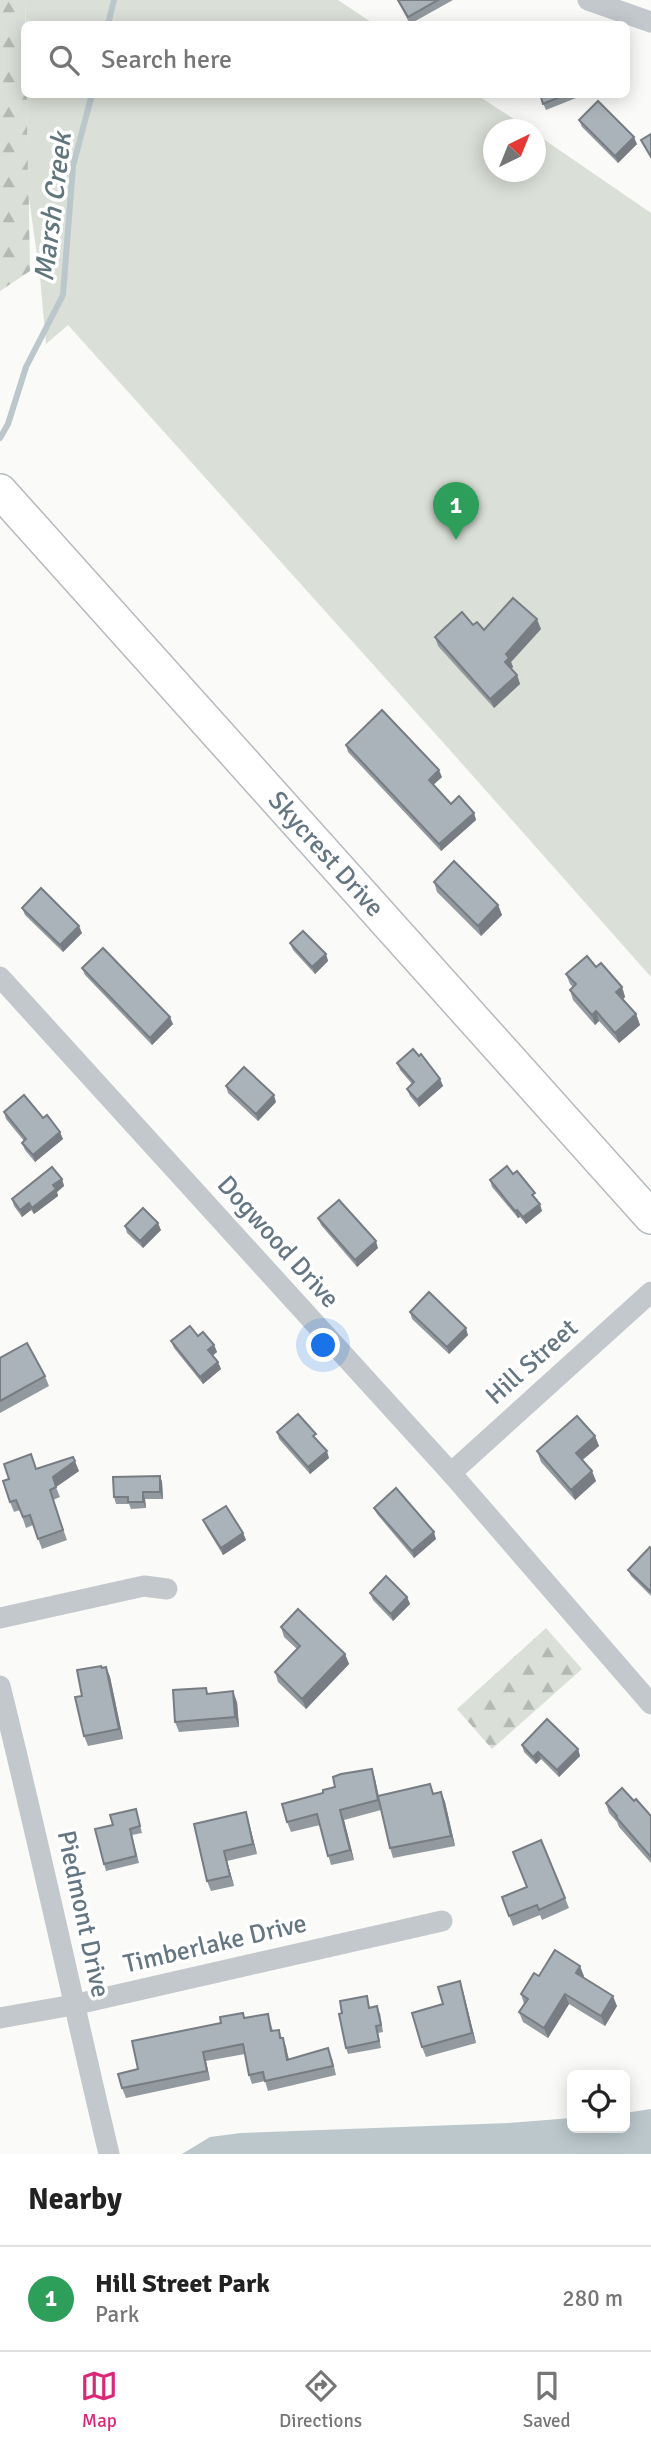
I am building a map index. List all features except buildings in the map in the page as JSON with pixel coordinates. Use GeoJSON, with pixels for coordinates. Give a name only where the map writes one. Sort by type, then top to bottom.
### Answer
{"type":"FeatureCollection","features":[{"type":"Feature","properties":{"kind":"main road","name":"Skycrest Drive"},"geometry":{"type":"LineString","coordinates":[[0,491],[651,1217]]}},
{"type":"Feature","properties":{"kind":"street"},"geometry":{"type":"LineString","coordinates":[[587,0],[651,22]]}},
{"type":"Feature","properties":{"kind":"street","name":"Dogwood Drive"},"geometry":{"type":"LineString","coordinates":[[0,978],[450,1473],[651,1704]]}},
{"type":"Feature","properties":{"kind":"street","name":"Hill Street"},"geometry":{"type":"LineString","coordinates":[[450,1473],[651,1292]]}},
{"type":"Feature","properties":{"kind":"street"},"geometry":{"type":"LineString","coordinates":[[0,1618],[144,1586],[167,1589]]}},
{"type":"Feature","properties":{"kind":"street","name":"Piedmont Drive"},"geometry":{"type":"LineString","coordinates":[[0,1686],[35,1824],[73,2005],[109,2154]]}},
{"type":"Feature","properties":{"kind":"street","name":"Timberlake Drive"},"geometry":{"type":"LineString","coordinates":[[0,2018],[73,2005],[442,1921]]}},
{"type":"Feature","properties":{"kind":"green space"},"geometry":{"type":"Polygon","coordinates":[[[0,0],[26,0],[26,21],[21,21],[21,98],[27,98],[30,271],[0,291],[0,0]]]}},
{"type":"Feature","properties":{"kind":"green space"},"geometry":{"type":"Polygon","coordinates":[[[26,0],[338,0],[370,21],[26,21],[26,0]]]}},
{"type":"Feature","properties":{"kind":"green space"},"geometry":{"type":"Polygon","coordinates":[[[27,98],[482,98],[514,119],[483,119],[483,182],[546,182],[546,141],[651,213],[651,977],[68,325],[46,344],[28,191],[27,98]]]}},
{"type":"Feature","properties":{"kind":"green space"},"geometry":{"type":"Polygon","coordinates":[[[546,1628],[582,1669],[492,1749],[457,1709],[546,1628]]]}},
{"type":"Feature","properties":{"kind":"shaded area"},"geometry":{"type":"Polygon","coordinates":[[[651,2109],[651,2154],[182,2154],[210,2137],[241,2133],[567,2118],[567,2133],[630,2133],[630,2112],[651,2109]]]}},
{"type":"Feature","properties":{"kind":"waterway","name":"Marsh Creek"},"geometry":{"type":"LineString","coordinates":[[109,21],[114,0]]}},
{"type":"Feature","properties":{"kind":"waterway","name":"Marsh Creek"},"geometry":{"type":"LineString","coordinates":[[0,438],[8,424],[26,367],[63,295],[73,166],[91,98]]}},
{"type":"Feature","properties":{"kind":"place","name":"Hill Street Park"},"geometry":{"type":"Point","coordinates":[456,540]}}]}
